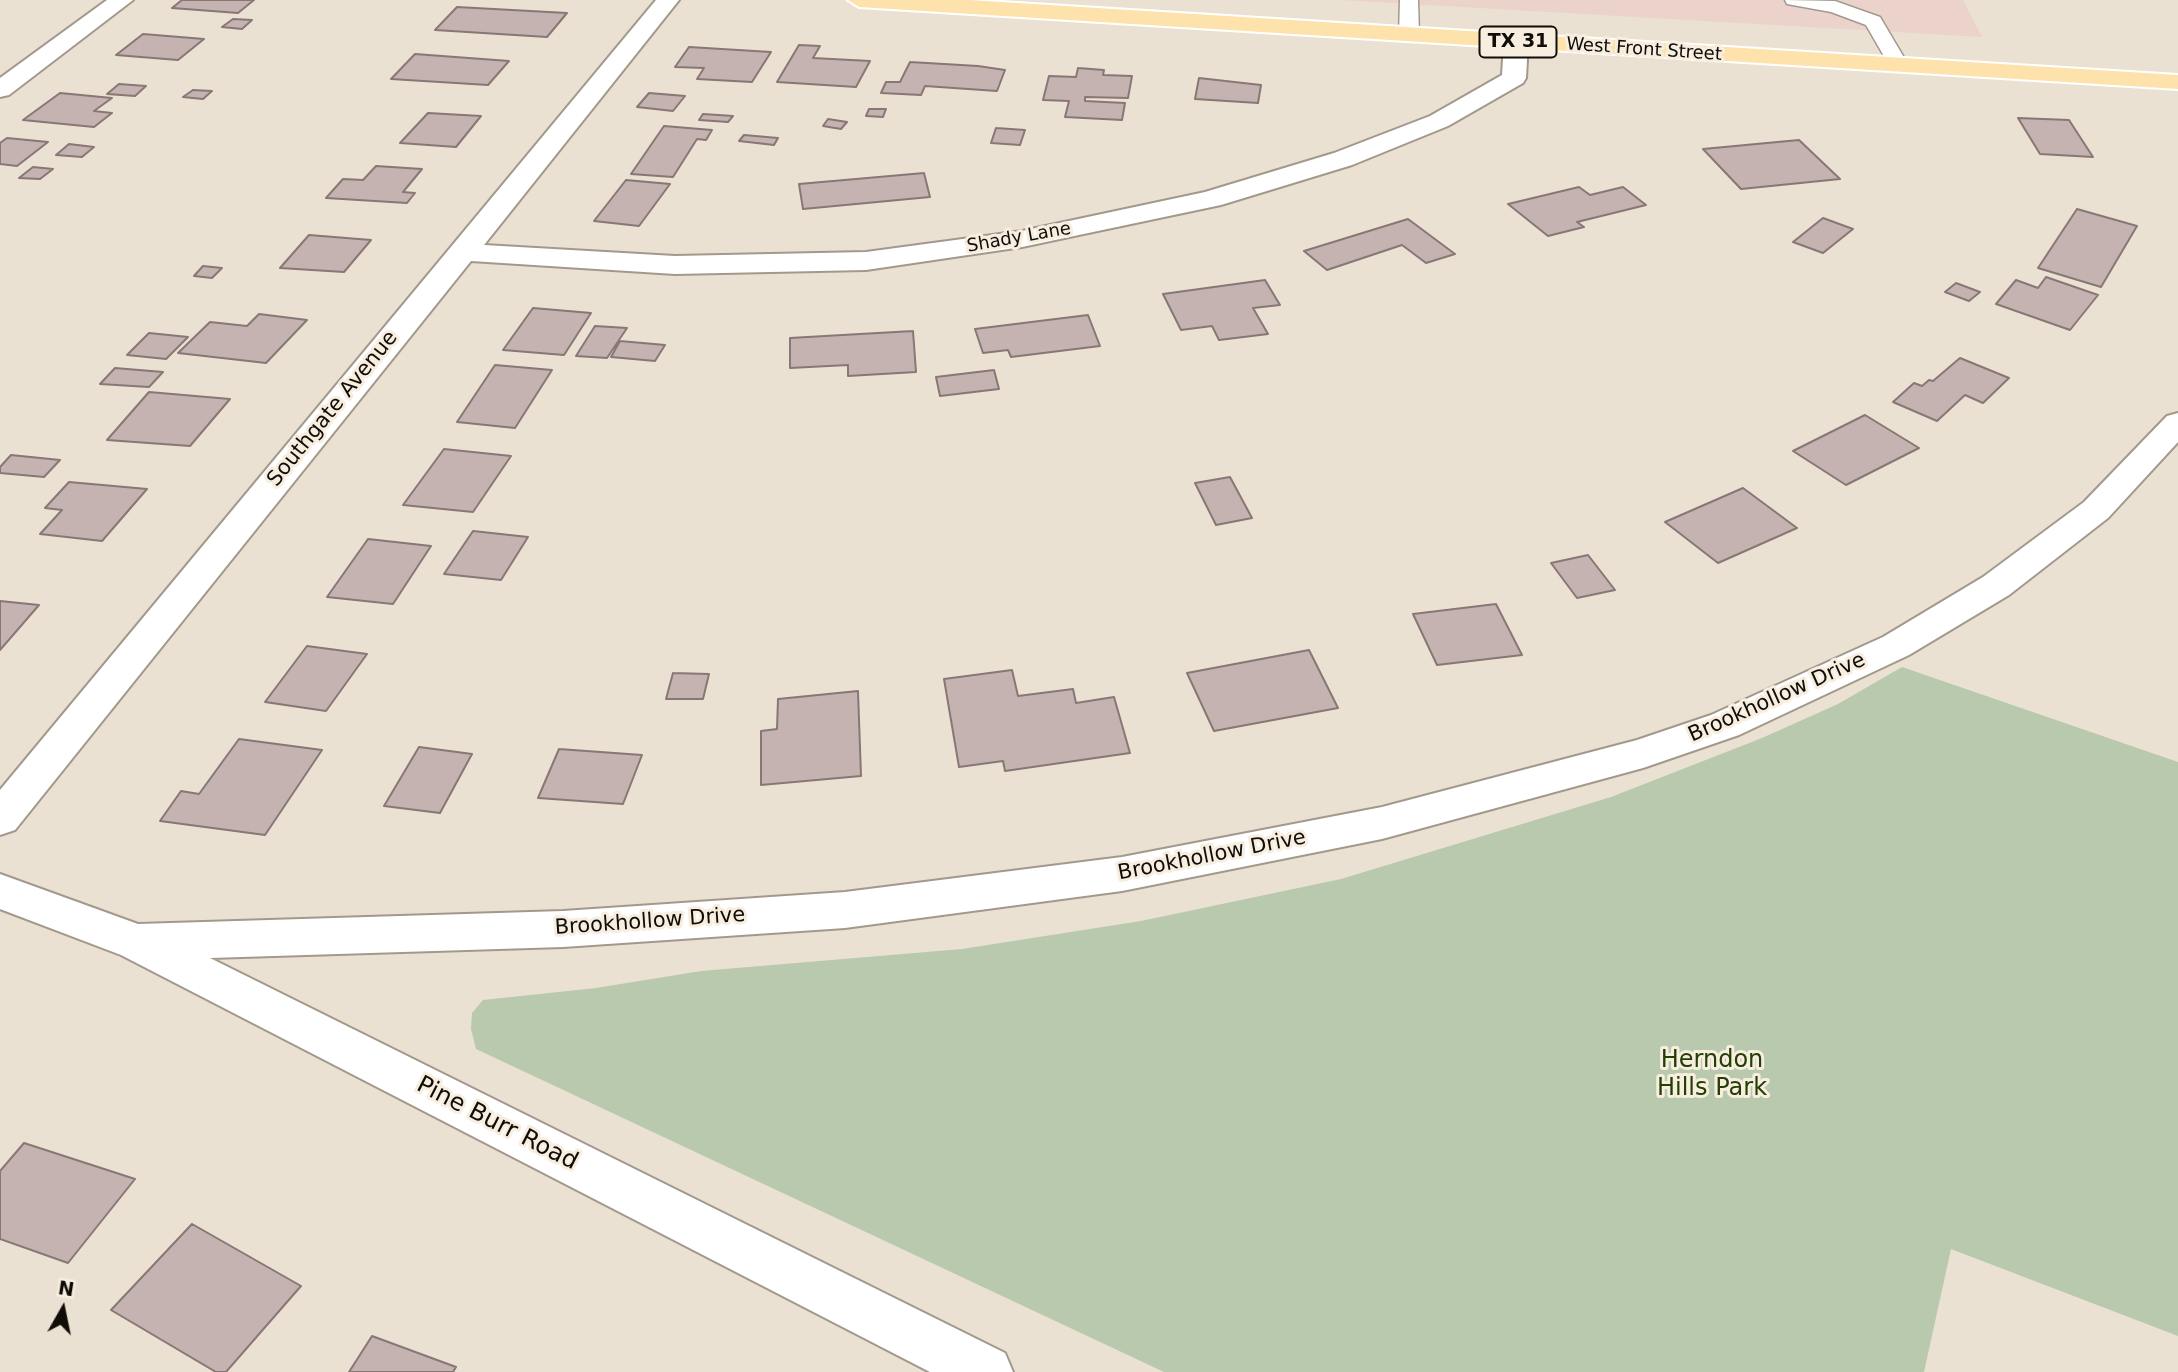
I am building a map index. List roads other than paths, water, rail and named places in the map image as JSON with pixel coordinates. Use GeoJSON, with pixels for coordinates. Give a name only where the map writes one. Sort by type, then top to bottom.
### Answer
{"type":"FeatureCollection","features":[{"type":"Feature","properties":{"kind":"main road","name":"West Front Street"},"geometry":{"type":"LineString","coordinates":[[859,0],[2178,82]]}},
{"type":"Feature","properties":{"kind":"street"},"geometry":{"type":"LineString","coordinates":[[0,90],[122,0]]}},
{"type":"Feature","properties":{"kind":"street","name":"Southgate Avenue"},"geometry":{"type":"LineString","coordinates":[[0,819],[668,0]]}},
{"type":"Feature","properties":{"kind":"street","name":"Shady Lane"},"geometry":{"type":"LineString","coordinates":[[460,252],[675,265],[866,261],[1023,239],[1211,198],[1343,159],[1439,121],[1514,78],[1516,42]]}},
{"type":"Feature","properties":{"kind":"street","name":"Brookhollow Drive"},"geometry":{"type":"LineString","coordinates":[[137,942],[563,929],[845,910],[1122,874],[1382,823],[1643,753],[1725,726],[1896,646],[1996,586],[2096,510],[2178,423]]}},
{"type":"Feature","properties":{"kind":"street","name":"Pine Burr Road"},"geometry":{"type":"LineString","coordinates":[[0,891],[137,942],[986,1372]]}},
{"type":"Feature","properties":{"kind":"lane"},"geometry":{"type":"LineString","coordinates":[[1409,0],[1409,35]]}},
{"type":"Feature","properties":{"kind":"lane"},"geometry":{"type":"LineString","coordinates":[[1794,0],[1842,9],[1873,20],[1899,66]]}},
{"type":"Feature","properties":{"kind":"park label","name":"Herndon Hills Park"},"geometry":{"type":"Point","coordinates":[1712,1075]}}]}
